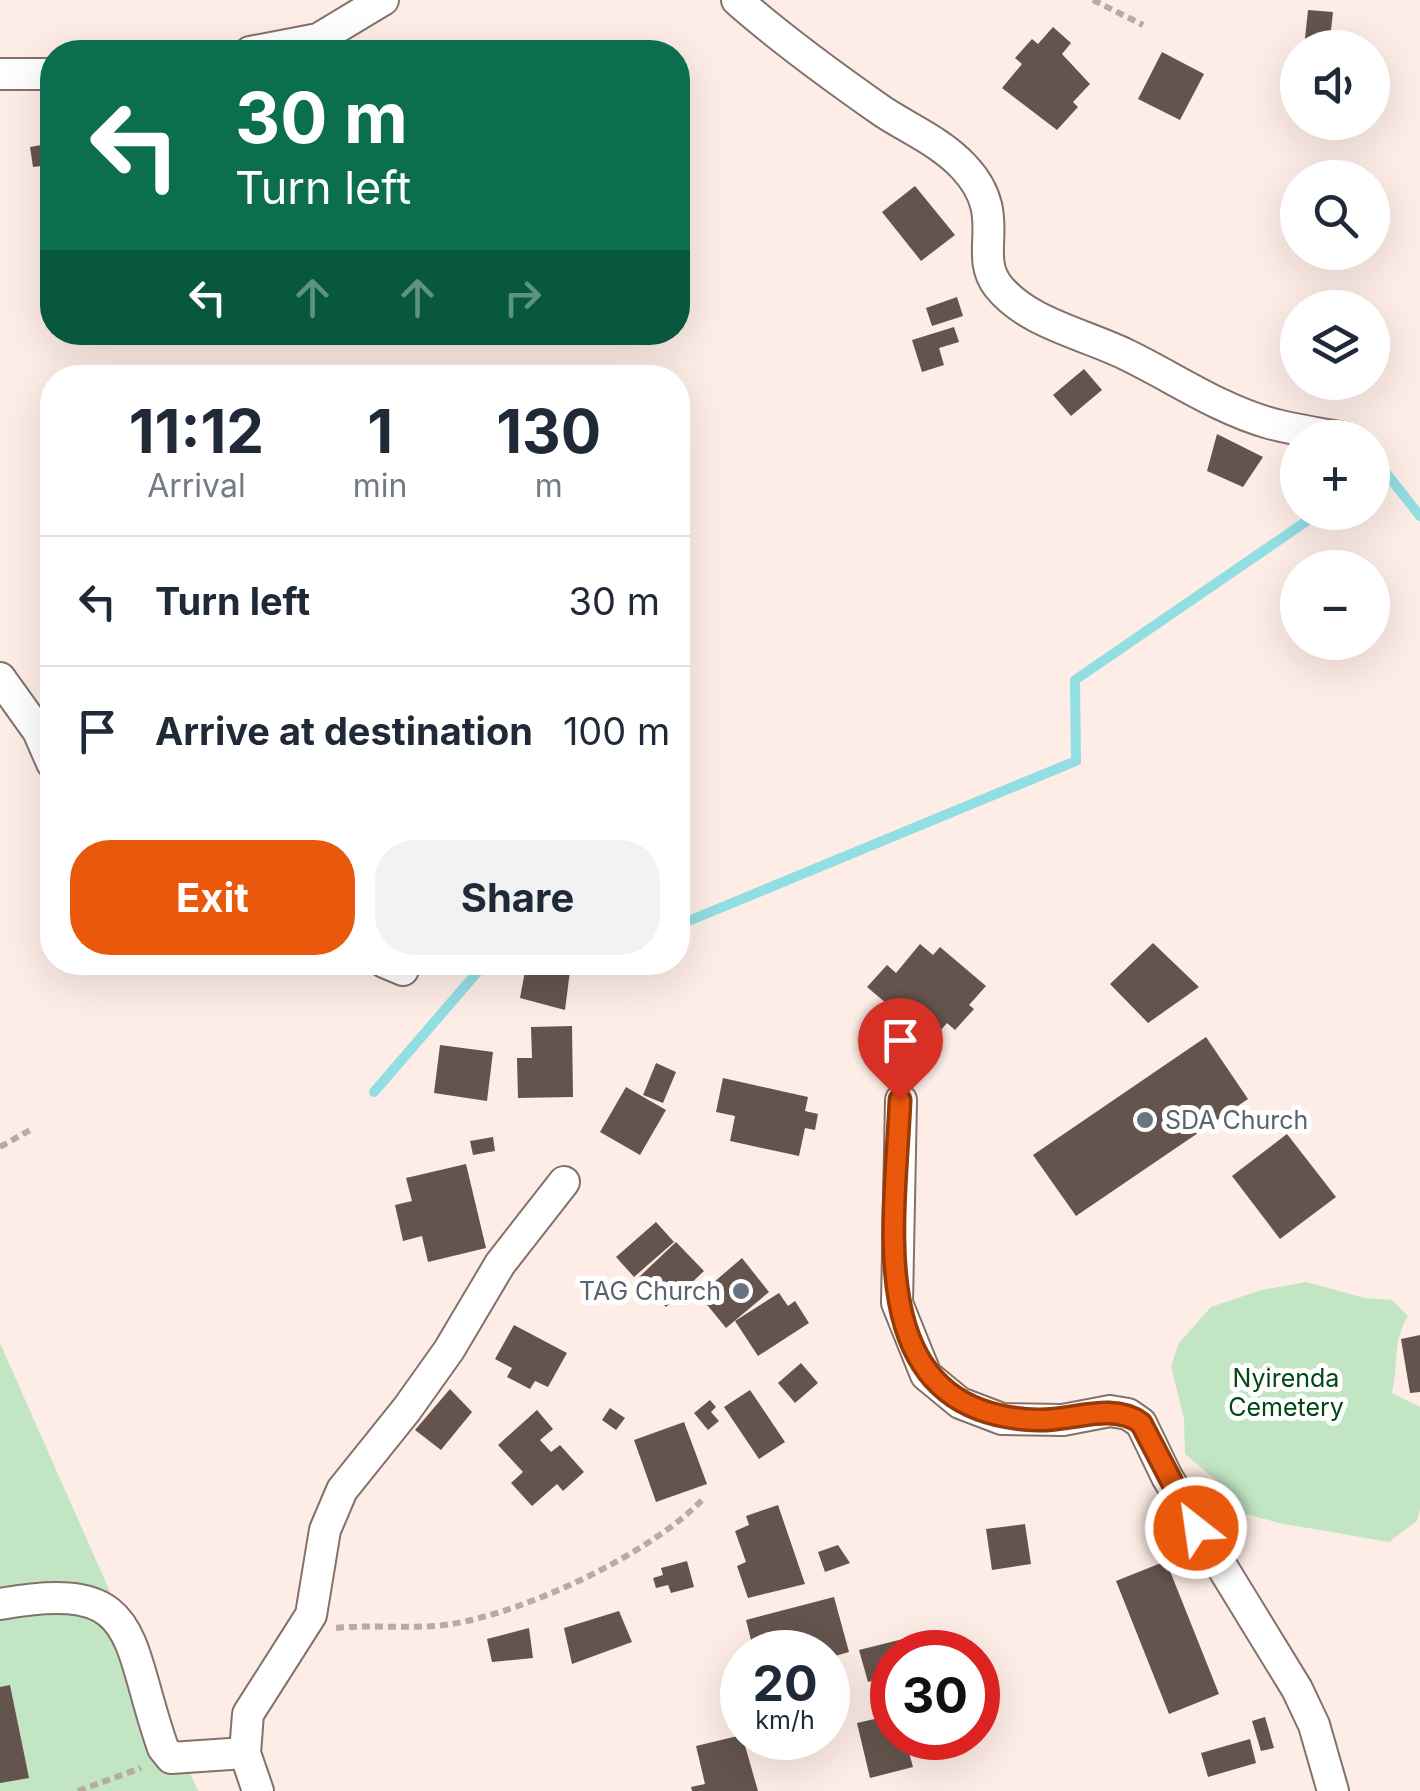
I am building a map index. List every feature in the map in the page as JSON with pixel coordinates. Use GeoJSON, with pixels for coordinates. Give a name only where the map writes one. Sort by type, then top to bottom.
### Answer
{"type":"FeatureCollection","features":[{"type":"Feature","properties":{"kind":"street"},"geometry":{"type":"LineString","coordinates":[[308,40],[384,0]]}},
{"type":"Feature","properties":{"kind":"street"},"geometry":{"type":"LineString","coordinates":[[736,0],[797,50],[965,167],[989,205],[989,266],[995,282],[1008,296],[1035,314],[1128,354],[1165,378],[1240,413],[1280,425]]}},
{"type":"Feature","properties":{"kind":"street"},"geometry":{"type":"LineString","coordinates":[[0,74],[40,74]]}},
{"type":"Feature","properties":{"kind":"street"},"geometry":{"type":"LineString","coordinates":[[0,678],[40,736]]}},
{"type":"Feature","properties":{"kind":"street"},"geometry":{"type":"LineString","coordinates":[[900,1100],[896,1303],[926,1375],[960,1403],[1002,1418],[1064,1420],[1110,1411],[1128,1414],[1141,1423],[1196,1528],[1297,1689],[1314,1725],[1334,1791]]}},
{"type":"Feature","properties":{"kind":"street"},"geometry":{"type":"LineString","coordinates":[[258,1791],[245,1753],[248,1714],[311,1615],[325,1530],[342,1490],[428,1380],[500,1264],[564,1182]]}},
{"type":"Feature","properties":{"kind":"street"},"geometry":{"type":"LineString","coordinates":[[0,1604],[66,1596],[89,1599],[117,1616],[163,1748],[171,1758],[245,1753]]}},
{"type":"Feature","properties":{"kind":"path"},"geometry":{"type":"LineString","coordinates":[[1093,0],[1142,25]]}},
{"type":"Feature","properties":{"kind":"path"},"geometry":{"type":"LineString","coordinates":[[0,1147],[32,1130]]}},
{"type":"Feature","properties":{"kind":"path"},"geometry":{"type":"LineString","coordinates":[[300,1634],[340,1628],[452,1624],[487,1614],[590,1575],[648,1546],[680,1524],[704,1498]]}},
{"type":"Feature","properties":{"kind":"path"},"geometry":{"type":"LineString","coordinates":[[78,1791],[171,1758]]}},
{"type":"Feature","properties":{"kind":"green space","name":"Nyirenda Cemetery"},"geometry":{"type":"Polygon","coordinates":[[[1306,1282],[1365,1298],[1392,1300],[1408,1316],[1398,1344],[1392,1393],[1420,1407],[1420,1509],[1417,1521],[1389,1542],[1279,1523],[1231,1510],[1218,1482],[1185,1454],[1184,1419],[1171,1366],[1179,1343],[1211,1307],[1261,1290],[1306,1282]]]}},
{"type":"Feature","properties":{"kind":"green space"},"geometry":{"type":"Polygon","coordinates":[[[0,1343],[198,1791],[0,1791],[0,1343]]]}},
{"type":"Feature","properties":{"kind":"building"},"geometry":{"type":"Polygon","coordinates":[[[1308,10],[1333,12],[1331,30],[1306,30],[1308,10]]]}},
{"type":"Feature","properties":{"kind":"building"},"geometry":{"type":"Polygon","coordinates":[[[1053,27],[1071,43],[1062,54],[1090,84],[1073,102],[1078,107],[1057,130],[1002,88],[1022,64],[1015,58],[1032,39],[1038,44],[1053,27]]]}},
{"type":"Feature","properties":{"kind":"building"},"geometry":{"type":"Polygon","coordinates":[[[1162,52],[1204,74],[1180,120],[1138,99],[1162,52]]]}},
{"type":"Feature","properties":{"kind":"building"},"geometry":{"type":"Polygon","coordinates":[[[40,145],[40,166],[33,167],[30,147],[40,145]]]}},
{"type":"Feature","properties":{"kind":"building"},"geometry":{"type":"Polygon","coordinates":[[[915,186],[955,235],[921,261],[882,212],[915,186]]]}},
{"type":"Feature","properties":{"kind":"building"},"geometry":{"type":"Polygon","coordinates":[[[957,297],[963,316],[932,326],[926,308],[957,297]]]}},
{"type":"Feature","properties":{"kind":"building"},"geometry":{"type":"Polygon","coordinates":[[[954,327],[959,342],[939,348],[944,365],[922,372],[912,340],[954,327]]]}},
{"type":"Feature","properties":{"kind":"building"},"geometry":{"type":"Polygon","coordinates":[[[1084,369],[1102,390],[1071,416],[1053,395],[1084,369]]]}},
{"type":"Feature","properties":{"kind":"building"},"geometry":{"type":"Polygon","coordinates":[[[1217,434],[1263,457],[1243,487],[1207,471],[1217,434]]]}},
{"type":"Feature","properties":{"kind":"building"},"geometry":{"type":"Polygon","coordinates":[[[1153,943],[1199,987],[1148,1023],[1110,984],[1153,943]]]}},
{"type":"Feature","properties":{"kind":"building"},"geometry":{"type":"Polygon","coordinates":[[[920,944],[933,955],[940,947],[986,986],[969,1005],[974,1009],[955,1030],[947,1023],[931,1041],[867,987],[887,965],[896,973],[920,944]]]}},
{"type":"Feature","properties":{"kind":"building"},"geometry":{"type":"Polygon","coordinates":[[[524,975],[569,975],[565,1010],[520,998],[524,975]]]}},
{"type":"Feature","properties":{"kind":"building"},"geometry":{"type":"Polygon","coordinates":[[[572,1026],[573,1097],[518,1098],[517,1058],[532,1058],[531,1027],[572,1026]]]}},
{"type":"Feature","properties":{"kind":"building"},"geometry":{"type":"Polygon","coordinates":[[[1206,1037],[1248,1099],[1076,1216],[1033,1155],[1206,1037]]]}},
{"type":"Feature","properties":{"kind":"building"},"geometry":{"type":"Polygon","coordinates":[[[440,1045],[493,1052],[487,1101],[434,1093],[440,1045]]]}},
{"type":"Feature","properties":{"kind":"building"},"geometry":{"type":"Polygon","coordinates":[[[656,1063],[676,1072],[663,1103],[643,1095],[656,1063]]]}},
{"type":"Feature","properties":{"kind":"building"},"geometry":{"type":"Polygon","coordinates":[[[723,1078],[808,1097],[805,1111],[818,1114],[815,1130],[805,1128],[799,1156],[730,1141],[735,1116],[716,1112],[723,1078]]]}},
{"type":"Feature","properties":{"kind":"building"},"geometry":{"type":"Polygon","coordinates":[[[626,1087],[666,1110],[640,1155],[600,1132],[626,1087]]]}},
{"type":"Feature","properties":{"kind":"building"},"geometry":{"type":"Polygon","coordinates":[[[1287,1134],[1336,1197],[1280,1239],[1232,1176],[1287,1134]]]}},
{"type":"Feature","properties":{"kind":"building"},"geometry":{"type":"Polygon","coordinates":[[[493,1137],[495,1151],[473,1155],[470,1141],[493,1137]]]}},
{"type":"Feature","properties":{"kind":"building"},"geometry":{"type":"Polygon","coordinates":[[[466,1164],[486,1248],[428,1262],[422,1236],[403,1241],[395,1205],[412,1201],[406,1178],[466,1164]]]}},
{"type":"Feature","properties":{"kind":"building"},"geometry":{"type":"Polygon","coordinates":[[[656,1222],[674,1242],[634,1277],[616,1257],[656,1222]]]}},
{"type":"Feature","properties":{"kind":"building"},"geometry":{"type":"Polygon","coordinates":[[[676,1242],[704,1271],[666,1307],[638,1278],[676,1242]]]}},
{"type":"Feature","properties":{"kind":"building"},"geometry":{"type":"Polygon","coordinates":[[[742,1258],[769,1292],[726,1328],[699,1295],[742,1258]]]}},
{"type":"Feature","properties":{"kind":"building"},"geometry":{"type":"Polygon","coordinates":[[[779,1293],[788,1306],[795,1301],[809,1323],[758,1356],[735,1321],[779,1293]]]}},
{"type":"Feature","properties":{"kind":"building"},"geometry":{"type":"Polygon","coordinates":[[[514,1325],[567,1353],[548,1387],[535,1381],[530,1389],[507,1377],[512,1368],[495,1359],[514,1325]]]}},
{"type":"Feature","properties":{"kind":"building"},"geometry":{"type":"Polygon","coordinates":[[[1420,1335],[1420,1392],[1410,1393],[1401,1339],[1420,1335]]]}},
{"type":"Feature","properties":{"kind":"building"},"geometry":{"type":"Polygon","coordinates":[[[801,1363],[818,1383],[795,1403],[778,1383],[801,1363]]]}},
{"type":"Feature","properties":{"kind":"building"},"geometry":{"type":"Polygon","coordinates":[[[450,1389],[472,1412],[441,1450],[415,1430],[450,1389]]]}},
{"type":"Feature","properties":{"kind":"building"},"geometry":{"type":"Polygon","coordinates":[[[750,1390],[785,1442],[759,1459],[724,1407],[750,1390]]]}},
{"type":"Feature","properties":{"kind":"building"},"geometry":{"type":"Polygon","coordinates":[[[710,1400],[716,1407],[711,1412],[719,1421],[708,1430],[694,1413],[710,1400]]]}},
{"type":"Feature","properties":{"kind":"building"},"geometry":{"type":"Polygon","coordinates":[[[610,1408],[625,1418],[616,1430],[602,1420],[610,1408]]]}},
{"type":"Feature","properties":{"kind":"building"},"geometry":{"type":"Polygon","coordinates":[[[537,1410],[553,1429],[540,1440],[551,1452],[560,1445],[584,1472],[563,1491],[557,1484],[532,1506],[511,1483],[523,1472],[498,1445],[537,1410]]]}},
{"type":"Feature","properties":{"kind":"building"},"geometry":{"type":"Polygon","coordinates":[[[684,1422],[707,1484],[656,1502],[634,1440],[684,1422]]]}},
{"type":"Feature","properties":{"kind":"building"},"geometry":{"type":"Polygon","coordinates":[[[778,1505],[805,1584],[748,1598],[737,1566],[746,1562],[735,1531],[749,1525],[746,1516],[778,1505]]]}},
{"type":"Feature","properties":{"kind":"building"},"geometry":{"type":"Polygon","coordinates":[[[1025,1524],[1031,1564],[992,1570],[986,1529],[1025,1524]]]}},
{"type":"Feature","properties":{"kind":"building"},"geometry":{"type":"Polygon","coordinates":[[[838,1545],[850,1563],[825,1572],[818,1552],[838,1545]]]}},
{"type":"Feature","properties":{"kind":"building"},"geometry":{"type":"Polygon","coordinates":[[[687,1561],[694,1587],[671,1593],[668,1585],[656,1588],[653,1578],[663,1575],[661,1568],[687,1561]]]}},
{"type":"Feature","properties":{"kind":"building"},"geometry":{"type":"Polygon","coordinates":[[[1166,1561],[1219,1694],[1169,1714],[1116,1581],[1166,1561]]]}},
{"type":"Feature","properties":{"kind":"building"},"geometry":{"type":"Polygon","coordinates":[[[834,1597],[843,1630],[748,1630],[746,1620],[834,1597]]]}},
{"type":"Feature","properties":{"kind":"building"},"geometry":{"type":"Polygon","coordinates":[[[619,1611],[632,1642],[572,1664],[564,1628],[619,1611]]]}},
{"type":"Feature","properties":{"kind":"building"},"geometry":{"type":"Polygon","coordinates":[[[529,1628],[533,1658],[492,1662],[487,1639],[529,1628]]]}},
{"type":"Feature","properties":{"kind":"building"},"geometry":{"type":"Polygon","coordinates":[[[870,1647],[870,1681],[868,1682],[859,1650],[870,1647]]]}},
{"type":"Feature","properties":{"kind":"building"},"geometry":{"type":"Polygon","coordinates":[[[10,1685],[29,1778],[0,1783],[0,1687],[10,1685]]]}},
{"type":"Feature","properties":{"kind":"building"},"geometry":{"type":"Polygon","coordinates":[[[1265,1717],[1274,1748],[1261,1751],[1252,1721],[1265,1717]]]}},
{"type":"Feature","properties":{"kind":"building"},"geometry":{"type":"Polygon","coordinates":[[[870,1720],[870,1760],[911,1760],[913,1767],[870,1778],[857,1723],[870,1720]]]}},
{"type":"Feature","properties":{"kind":"building"},"geometry":{"type":"Polygon","coordinates":[[[1250,1739],[1256,1763],[1208,1777],[1201,1753],[1250,1739]]]}},
{"type":"Feature","properties":{"kind":"building"},"geometry":{"type":"Polygon","coordinates":[[[720,1740],[720,1760],[749,1760],[758,1791],[692,1791],[691,1787],[705,1784],[696,1746],[720,1740]]]}},
{"type":"Feature","properties":{"kind":"waterway"},"geometry":{"type":"LineString","coordinates":[[1390,478],[1420,516]]}},
{"type":"Feature","properties":{"kind":"waterway"},"geometry":{"type":"LineString","coordinates":[[690,920],[1076,761],[1075,680],[1294,530]]}},
{"type":"Feature","properties":{"kind":"waterway"},"geometry":{"type":"LineString","coordinates":[[374,1092],[475,975]]}},
{"type":"Feature","properties":{"kind":"place","name":"SDA Church"},"geometry":{"type":"Point","coordinates":[1145,1120]}},
{"type":"Feature","properties":{"kind":"place","name":"TAG Church"},"geometry":{"type":"Point","coordinates":[741,1291]}},
{"type":"Feature","properties":{"kind":"route"},"geometry":{"type":"LineString","coordinates":[[900,1100],[896,1303],[926,1375],[960,1403],[1002,1418],[1064,1420],[1110,1411],[1128,1414],[1141,1423],[1196,1528]]}}]}
